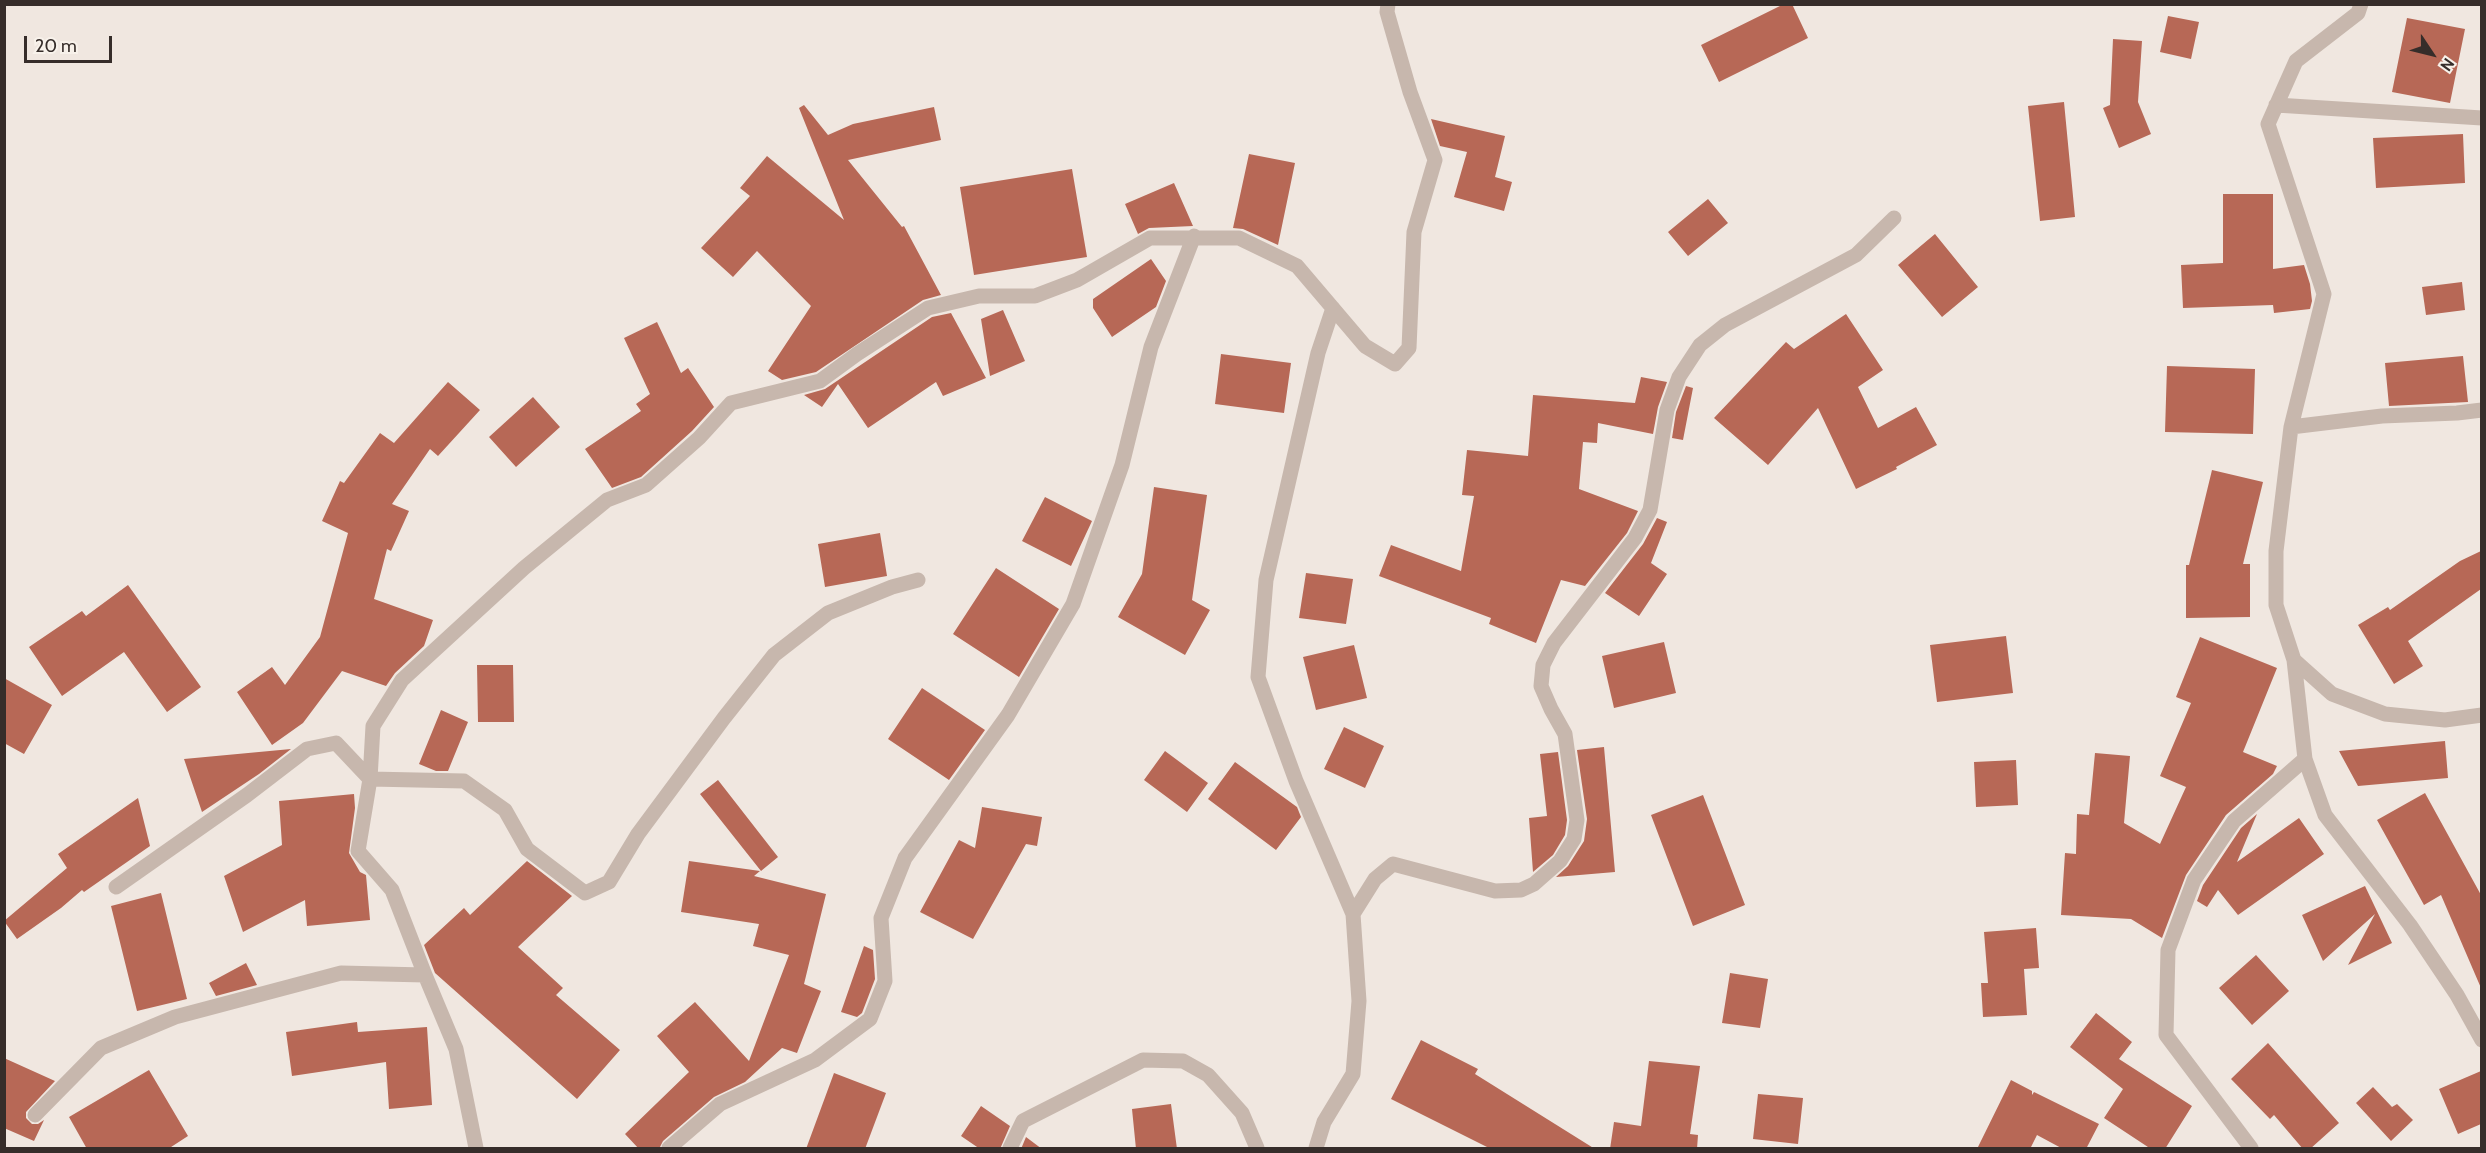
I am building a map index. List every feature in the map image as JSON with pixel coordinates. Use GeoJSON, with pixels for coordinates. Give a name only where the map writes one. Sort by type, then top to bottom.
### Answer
{"type":"FeatureCollection","features":[{"type":"Feature","properties":{"kind":"street"},"geometry":{"type":"LineString","coordinates":[[476,1149],[456,1049],[439,1004],[425,975],[392,890],[358,851],[370,779],[373,726],[402,680],[524,568],[607,500],[646,485],[699,438],[731,403],[820,381],[928,308],[979,296],[1035,296],[1077,280],[1150,238],[1194,236],[1239,238],[1297,266],[1365,346],[1395,364],[1409,348],[1414,232],[1435,160],[1410,92],[1387,12],[1388,4]]}},
{"type":"Feature","properties":{"kind":"street"},"geometry":{"type":"LineString","coordinates":[[2361,4],[2358,13],[2296,61],[2268,124],[2324,294],[2291,428],[2277,551],[2276,605],[2294,660],[2305,759],[2325,815],[2410,925],[2457,996],[2481,1040]]}},
{"type":"Feature","properties":{"kind":"street"},"geometry":{"type":"LineString","coordinates":[[2276,105],[2481,118]]}},
{"type":"Feature","properties":{"kind":"street"},"geometry":{"type":"LineString","coordinates":[[1353,914],[1375,879],[1393,864],[1495,891],[1504,891],[1521,890],[1534,884],[1560,861],[1574,839],[1576,820],[1565,734],[1541,686],[1543,665],[1554,643],[1629,547],[1650,510],[1667,410],[1679,377],[1700,345],[1725,325],[1856,255],[1894,218]]}},
{"type":"Feature","properties":{"kind":"street"},"geometry":{"type":"LineString","coordinates":[[669,1149],[720,1104],[815,1060],[870,1019],[885,981],[881,918],[905,858],[1008,715],[1073,603],[1122,465],[1150,347],[1194,236]]}},
{"type":"Feature","properties":{"kind":"street"},"geometry":{"type":"LineString","coordinates":[[1316,1149],[1324,1122],[1353,1074],[1359,1001],[1353,914],[1296,781],[1258,677],[1266,580],[1318,353],[1333,308]]}},
{"type":"Feature","properties":{"kind":"street"},"geometry":{"type":"LineString","coordinates":[[2291,428],[2382,416],[2481,410]]}},
{"type":"Feature","properties":{"kind":"street"},"geometry":{"type":"LineString","coordinates":[[116,887],[247,795],[307,749],[336,743],[370,779],[464,781],[505,810],[527,849],[585,892],[609,882],[638,834],[774,655],[828,614],[892,587],[918,580]]}},
{"type":"Feature","properties":{"kind":"street"},"geometry":{"type":"LineString","coordinates":[[2294,660],[2332,694],[2385,714],[2445,720],[2481,716]]}},
{"type":"Feature","properties":{"kind":"street"},"geometry":{"type":"LineString","coordinates":[[2251,1149],[2166,1035],[2168,950],[2194,880],[2235,821],[2305,759]]}},
{"type":"Feature","properties":{"kind":"street"},"geometry":{"type":"LineString","coordinates":[[35,1115],[101,1048],[175,1017],[341,973],[425,975]]}},
{"type":"Feature","properties":{"kind":"street"},"geometry":{"type":"LineString","coordinates":[[1010,1149],[1023,1121],[1143,1060],[1183,1061],[1208,1075],[1242,1113],[1257,1149]]}},
{"type":"Feature","properties":{"kind":"building"},"geometry":{"type":"Polygon","coordinates":[[[1784,4],[1792,4],[1808,38],[1719,82],[1701,45],[1784,4]]]}},
{"type":"Feature","properties":{"kind":"building"},"geometry":{"type":"Polygon","coordinates":[[[2168,16],[2199,22],[2191,59],[2160,52],[2168,16]]]}},
{"type":"Feature","properties":{"kind":"building"},"geometry":{"type":"Polygon","coordinates":[[[2407,18],[2465,29],[2450,103],[2392,92],[2407,18]]]}},
{"type":"Feature","properties":{"kind":"building"},"geometry":{"type":"Polygon","coordinates":[[[2113,39],[2142,41],[2138,102],[2151,134],[2119,148],[2103,108],[2110,105],[2113,39]]]}},
{"type":"Feature","properties":{"kind":"building"},"geometry":{"type":"Polygon","coordinates":[[[2064,102],[2075,217],[2040,221],[2028,106],[2064,102]]]}},
{"type":"Feature","properties":{"kind":"building"},"geometry":{"type":"Polygon","coordinates":[[[804,105],[828,135],[853,124],[934,107],[941,140],[848,160],[902,227],[904,226],[941,295],[923,300],[816,372],[782,380],[768,371],[811,306],[757,251],[733,277],[701,248],[750,196],[740,188],[767,156],[844,220],[799,108],[804,105]]]}},
{"type":"Feature","properties":{"kind":"building"},"geometry":{"type":"Polygon","coordinates":[[[1431,119],[1505,136],[1495,177],[1512,182],[1504,211],[1454,197],[1467,152],[1440,146],[1431,119]]]}},
{"type":"Feature","properties":{"kind":"building"},"geometry":{"type":"Polygon","coordinates":[[[2463,134],[2465,183],[2376,188],[2373,138],[2463,134]]]}},
{"type":"Feature","properties":{"kind":"building"},"geometry":{"type":"Polygon","coordinates":[[[1249,154],[1295,163],[1278,245],[1243,229],[1233,228],[1249,154]]]}},
{"type":"Feature","properties":{"kind":"building"},"geometry":{"type":"Polygon","coordinates":[[[1072,169],[1087,257],[974,275],[960,187],[1072,169]]]}},
{"type":"Feature","properties":{"kind":"building"},"geometry":{"type":"Polygon","coordinates":[[[1174,183],[1193,226],[1149,228],[1138,234],[1125,204],[1174,183]]]}},
{"type":"Feature","properties":{"kind":"building"},"geometry":{"type":"Polygon","coordinates":[[[2223,194],[2273,194],[2273,269],[2304,265],[2310,284],[2312,301],[2310,309],[2274,313],[2273,305],[2183,308],[2181,265],[2223,263],[2223,194]]]}},
{"type":"Feature","properties":{"kind":"building"},"geometry":{"type":"Polygon","coordinates":[[[1708,199],[1728,223],[1688,256],[1668,232],[1708,199]]]}},
{"type":"Feature","properties":{"kind":"building"},"geometry":{"type":"Polygon","coordinates":[[[1935,234],[1978,287],[1942,317],[1898,265],[1935,234]]]}},
{"type":"Feature","properties":{"kind":"building"},"geometry":{"type":"Polygon","coordinates":[[[1151,259],[1166,281],[1156,307],[1112,337],[1093,308],[1093,299],[1151,259]]]}},
{"type":"Feature","properties":{"kind":"building"},"geometry":{"type":"Polygon","coordinates":[[[2462,282],[2465,310],[2426,315],[2422,287],[2462,282]]]}},
{"type":"Feature","properties":{"kind":"building"},"geometry":{"type":"Polygon","coordinates":[[[1003,310],[1025,361],[990,376],[981,319],[1003,310]]]}},
{"type":"Feature","properties":{"kind":"building"},"geometry":{"type":"Polygon","coordinates":[[[951,313],[986,378],[943,396],[936,382],[868,428],[838,384],[822,407],[804,395],[825,389],[932,317],[951,313]]]}},
{"type":"Feature","properties":{"kind":"building"},"geometry":{"type":"Polygon","coordinates":[[[1846,314],[1883,370],[1858,387],[1878,428],[1916,407],[1937,445],[1896,467],[1897,469],[1856,489],[1818,408],[1768,465],[1714,418],[1786,342],[1794,349],[1846,314]]]}},
{"type":"Feature","properties":{"kind":"building"},"geometry":{"type":"Polygon","coordinates":[[[657,322],[681,373],[688,368],[714,407],[692,431],[641,477],[612,488],[585,449],[641,411],[636,404],[650,394],[624,338],[657,322]]]}},
{"type":"Feature","properties":{"kind":"building"},"geometry":{"type":"Polygon","coordinates":[[[1221,354],[1291,363],[1284,413],[1215,404],[1221,354]]]}},
{"type":"Feature","properties":{"kind":"building"},"geometry":{"type":"Polygon","coordinates":[[[2463,356],[2468,402],[2389,406],[2385,363],[2463,356]]]}},
{"type":"Feature","properties":{"kind":"building"},"geometry":{"type":"Polygon","coordinates":[[[2167,366],[2255,369],[2253,434],[2165,432],[2167,366]]]}},
{"type":"Feature","properties":{"kind":"building"},"geometry":{"type":"Polygon","coordinates":[[[1641,377],[1667,382],[1658,407],[1653,434],[1598,423],[1597,443],[1583,442],[1579,489],[1638,511],[1627,533],[1585,586],[1561,580],[1536,643],[1489,624],[1491,618],[1379,576],[1391,545],[1461,571],[1474,496],[1462,495],[1467,450],[1528,456],[1533,395],[1635,403],[1641,377]]]}},
{"type":"Feature","properties":{"kind":"building"},"geometry":{"type":"Polygon","coordinates":[[[448,382],[480,410],[438,456],[430,449],[392,504],[409,511],[391,551],[387,549],[374,599],[433,620],[424,646],[395,673],[386,686],[342,671],[303,723],[272,745],[237,692],[272,667],[285,685],[320,637],[348,533],[322,521],[340,481],[344,483],[380,433],[394,443],[448,382]]]}},
{"type":"Feature","properties":{"kind":"building"},"geometry":{"type":"Polygon","coordinates":[[[1686,386],[1693,388],[1683,440],[1672,438],[1676,412],[1686,386]]]}},
{"type":"Feature","properties":{"kind":"building"},"geometry":{"type":"Polygon","coordinates":[[[533,397],[560,427],[516,467],[489,437],[533,397]]]}},
{"type":"Feature","properties":{"kind":"building"},"geometry":{"type":"Polygon","coordinates":[[[2212,470],[2263,482],[2243,564],[2250,564],[2250,617],[2186,618],[2186,565],[2189,565],[2212,470]]]}},
{"type":"Feature","properties":{"kind":"building"},"geometry":{"type":"Polygon","coordinates":[[[1154,487],[1207,495],[1192,600],[1210,610],[1185,655],[1118,617],[1142,574],[1154,487]]]}},
{"type":"Feature","properties":{"kind":"building"},"geometry":{"type":"Polygon","coordinates":[[[1045,497],[1092,521],[1071,566],[1022,541],[1045,497]]]}},
{"type":"Feature","properties":{"kind":"building"},"geometry":{"type":"Polygon","coordinates":[[[1657,518],[1667,522],[1651,563],[1667,574],[1639,616],[1605,593],[1643,544],[1657,518]]]}},
{"type":"Feature","properties":{"kind":"building"},"geometry":{"type":"Polygon","coordinates":[[[880,533],[887,576],[825,587],[818,544],[880,533]]]}},
{"type":"Feature","properties":{"kind":"building"},"geometry":{"type":"Polygon","coordinates":[[[2481,551],[2481,589],[2408,641],[2423,666],[2394,684],[2358,625],[2388,607],[2390,610],[2460,561],[2481,551]]]}},
{"type":"Feature","properties":{"kind":"building"},"geometry":{"type":"Polygon","coordinates":[[[996,568],[1059,609],[1019,677],[953,634],[996,568]]]}},
{"type":"Feature","properties":{"kind":"building"},"geometry":{"type":"Polygon","coordinates":[[[1306,573],[1353,579],[1346,624],[1299,618],[1306,573]]]}},
{"type":"Feature","properties":{"kind":"building"},"geometry":{"type":"Polygon","coordinates":[[[128,585],[201,687],[167,712],[124,652],[62,696],[29,647],[82,611],[86,616],[128,585]]]}},
{"type":"Feature","properties":{"kind":"building"},"geometry":{"type":"Polygon","coordinates":[[[2006,636],[2013,693],[1937,702],[1930,645],[2006,636]]]}},
{"type":"Feature","properties":{"kind":"building"},"geometry":{"type":"Polygon","coordinates":[[[2200,637],[2277,668],[2243,752],[2277,766],[2273,774],[2226,815],[2186,875],[2162,938],[2131,919],[2061,915],[2065,853],[2076,854],[2077,814],[2089,815],[2095,753],[2130,756],[2124,823],[2160,844],[2186,787],[2160,776],[2191,703],[2176,697],[2200,637]]]}},
{"type":"Feature","properties":{"kind":"building"},"geometry":{"type":"Polygon","coordinates":[[[1664,642],[1676,693],[1614,708],[1602,656],[1664,642]]]}},
{"type":"Feature","properties":{"kind":"building"},"geometry":{"type":"Polygon","coordinates":[[[1354,645],[1367,698],[1316,710],[1303,657],[1354,645]]]}},
{"type":"Feature","properties":{"kind":"building"},"geometry":{"type":"Polygon","coordinates":[[[477,665],[513,665],[514,722],[478,722],[477,665]]]}},
{"type":"Feature","properties":{"kind":"building"},"geometry":{"type":"Polygon","coordinates":[[[4,678],[52,705],[24,754],[4,743],[4,678]]]}},
{"type":"Feature","properties":{"kind":"building"},"geometry":{"type":"Polygon","coordinates":[[[922,688],[985,730],[949,780],[888,739],[922,688]]]}},
{"type":"Feature","properties":{"kind":"building"},"geometry":{"type":"Polygon","coordinates":[[[441,710],[468,722],[448,771],[436,771],[419,764],[441,710]]]}},
{"type":"Feature","properties":{"kind":"building"},"geometry":{"type":"Polygon","coordinates":[[[1344,727],[1384,746],[1365,788],[1324,769],[1344,727]]]}},
{"type":"Feature","properties":{"kind":"building"},"geometry":{"type":"Polygon","coordinates":[[[2445,741],[2448,778],[2358,786],[2339,751],[2445,741]]]}},
{"type":"Feature","properties":{"kind":"building"},"geometry":{"type":"Polygon","coordinates":[[[1604,747],[1615,872],[1556,877],[1568,866],[1584,841],[1587,819],[1577,750],[1604,747]]]}},
{"type":"Feature","properties":{"kind":"building"},"geometry":{"type":"Polygon","coordinates":[[[291,749],[259,774],[202,812],[184,759],[291,749]]]}},
{"type":"Feature","properties":{"kind":"building"},"geometry":{"type":"Polygon","coordinates":[[[1165,751],[1208,783],[1187,812],[1144,780],[1165,751]]]}},
{"type":"Feature","properties":{"kind":"building"},"geometry":{"type":"Polygon","coordinates":[[[1558,752],[1567,820],[1565,835],[1553,855],[1533,872],[1529,818],[1547,816],[1540,754],[1558,752]]]}},
{"type":"Feature","properties":{"kind":"building"},"geometry":{"type":"Polygon","coordinates":[[[2016,760],[2018,805],[1976,807],[1974,762],[2016,760]]]}},
{"type":"Feature","properties":{"kind":"building"},"geometry":{"type":"Polygon","coordinates":[[[1235,762],[1297,807],[1301,817],[1276,850],[1208,799],[1235,762]]]}},
{"type":"Feature","properties":{"kind":"building"},"geometry":{"type":"Polygon","coordinates":[[[718,780],[778,857],[761,871],[700,794],[718,780]]]}},
{"type":"Feature","properties":{"kind":"building"},"geometry":{"type":"Polygon","coordinates":[[[2425,793],[2481,895],[2481,988],[2441,895],[2424,905],[2377,820],[2425,793]]]}},
{"type":"Feature","properties":{"kind":"building"},"geometry":{"type":"Polygon","coordinates":[[[354,794],[355,808],[349,853],[360,872],[366,875],[370,920],[307,926],[305,900],[243,932],[224,876],[282,845],[279,801],[354,794]]]}},
{"type":"Feature","properties":{"kind":"building"},"geometry":{"type":"Polygon","coordinates":[[[1703,795],[1745,905],[1693,926],[1651,815],[1703,795]]]}},
{"type":"Feature","properties":{"kind":"building"},"geometry":{"type":"Polygon","coordinates":[[[138,798],[150,846],[84,892],[82,890],[17,939],[4,921],[67,868],[58,854],[138,798]]]}},
{"type":"Feature","properties":{"kind":"building"},"geometry":{"type":"Polygon","coordinates":[[[982,807],[1042,817],[1037,846],[1026,844],[973,939],[920,912],[959,840],[975,848],[982,807]]]}},
{"type":"Feature","properties":{"kind":"building"},"geometry":{"type":"Polygon","coordinates":[[[2257,814],[2237,862],[2299,818],[2324,854],[2238,915],[2218,890],[2207,907],[2197,901],[2203,885],[2241,828],[2257,814]]]}},
{"type":"Feature","properties":{"kind":"building"},"geometry":{"type":"Polygon","coordinates":[[[527,861],[572,896],[518,947],[563,988],[556,995],[620,1050],[577,1099],[435,973],[424,945],[464,908],[470,915],[527,861]]]}},
{"type":"Feature","properties":{"kind":"building"},"geometry":{"type":"Polygon","coordinates":[[[689,861],[760,871],[754,876],[826,894],[804,984],[821,991],[797,1053],[782,1048],[745,1082],[714,1097],[663,1141],[659,1149],[639,1149],[625,1134],[689,1072],[657,1036],[695,1002],[749,1061],[789,955],[753,946],[759,924],[681,912],[689,861]]]}},
{"type":"Feature","properties":{"kind":"building"},"geometry":{"type":"Polygon","coordinates":[[[2365,886],[2392,943],[2348,965],[2375,914],[2323,961],[2302,915],[2365,886]]]}},
{"type":"Feature","properties":{"kind":"building"},"geometry":{"type":"Polygon","coordinates":[[[161,893],[187,999],[137,1011],[111,906],[161,893]]]}},
{"type":"Feature","properties":{"kind":"building"},"geometry":{"type":"Polygon","coordinates":[[[2036,928],[2039,968],[2024,969],[2027,1015],[1983,1017],[1981,983],[1988,983],[1984,932],[2036,928]]]}},
{"type":"Feature","properties":{"kind":"building"},"geometry":{"type":"Polygon","coordinates":[[[864,946],[873,950],[875,979],[862,1013],[857,1017],[841,1012],[864,946]]]}},
{"type":"Feature","properties":{"kind":"building"},"geometry":{"type":"Polygon","coordinates":[[[2256,955],[2289,991],[2252,1025],[2219,988],[2256,955]]]}},
{"type":"Feature","properties":{"kind":"building"},"geometry":{"type":"Polygon","coordinates":[[[246,963],[257,985],[216,996],[209,983],[246,963]]]}},
{"type":"Feature","properties":{"kind":"building"},"geometry":{"type":"Polygon","coordinates":[[[1730,973],[1768,979],[1760,1028],[1722,1023],[1730,973]]]}},
{"type":"Feature","properties":{"kind":"building"},"geometry":{"type":"Polygon","coordinates":[[[2096,1013],[2132,1042],[2119,1059],[2192,1106],[2165,1149],[2151,1149],[2104,1118],[2123,1089],[2070,1047],[2096,1013]]]}},
{"type":"Feature","properties":{"kind":"building"},"geometry":{"type":"Polygon","coordinates":[[[357,1022],[358,1032],[427,1027],[432,1105],[389,1109],[386,1062],[292,1076],[286,1032],[357,1022]]]}},
{"type":"Feature","properties":{"kind":"building"},"geometry":{"type":"Polygon","coordinates":[[[1421,1040],[1478,1069],[1475,1074],[1595,1149],[1491,1149],[1391,1099],[1421,1040]]]}},
{"type":"Feature","properties":{"kind":"building"},"geometry":{"type":"Polygon","coordinates":[[[2268,1043],[2339,1123],[2310,1149],[2303,1149],[2274,1115],[2270,1119],[2231,1079],[2268,1043]]]}},
{"type":"Feature","properties":{"kind":"building"},"geometry":{"type":"Polygon","coordinates":[[[4,1058],[55,1081],[26,1112],[26,1118],[32,1124],[38,1124],[44,1120],[34,1141],[4,1128],[4,1058]]]}},
{"type":"Feature","properties":{"kind":"building"},"geometry":{"type":"Polygon","coordinates":[[[1649,1061],[1700,1066],[1690,1134],[1698,1135],[1697,1149],[1610,1149],[1614,1122],[1641,1126],[1649,1061]]]}},
{"type":"Feature","properties":{"kind":"building"},"geometry":{"type":"Polygon","coordinates":[[[149,1070],[188,1136],[168,1149],[87,1149],[69,1117],[149,1070]]]}},
{"type":"Feature","properties":{"kind":"building"},"geometry":{"type":"Polygon","coordinates":[[[2481,1071],[2481,1124],[2458,1134],[2439,1089],[2481,1071]]]}},
{"type":"Feature","properties":{"kind":"building"},"geometry":{"type":"Polygon","coordinates":[[[834,1073],[886,1093],[865,1149],[806,1149],[834,1073]]]}},
{"type":"Feature","properties":{"kind":"building"},"geometry":{"type":"Polygon","coordinates":[[[2011,1080],[2032,1091],[2032,1095],[2034,1092],[2099,1124],[2086,1149],[2063,1149],[2037,1135],[2030,1149],[1977,1149],[2011,1080]]]}},
{"type":"Feature","properties":{"kind":"building"},"geometry":{"type":"Polygon","coordinates":[[[2373,1087],[2392,1107],[2397,1104],[2413,1120],[2391,1141],[2356,1103],[2373,1087]]]}},
{"type":"Feature","properties":{"kind":"building"},"geometry":{"type":"Polygon","coordinates":[[[1758,1094],[1803,1098],[1798,1144],[1753,1139],[1758,1094]]]}},
{"type":"Feature","properties":{"kind":"building"},"geometry":{"type":"Polygon","coordinates":[[[1171,1104],[1177,1149],[1136,1149],[1132,1109],[1171,1104]]]}},
{"type":"Feature","properties":{"kind":"building"},"geometry":{"type":"Polygon","coordinates":[[[981,1106],[1010,1126],[1000,1149],[980,1149],[961,1136],[981,1106]]]}},
{"type":"Feature","properties":{"kind":"building"},"geometry":{"type":"Polygon","coordinates":[[[1026,1137],[1042,1149],[1021,1149],[1026,1137]]]}}]}
